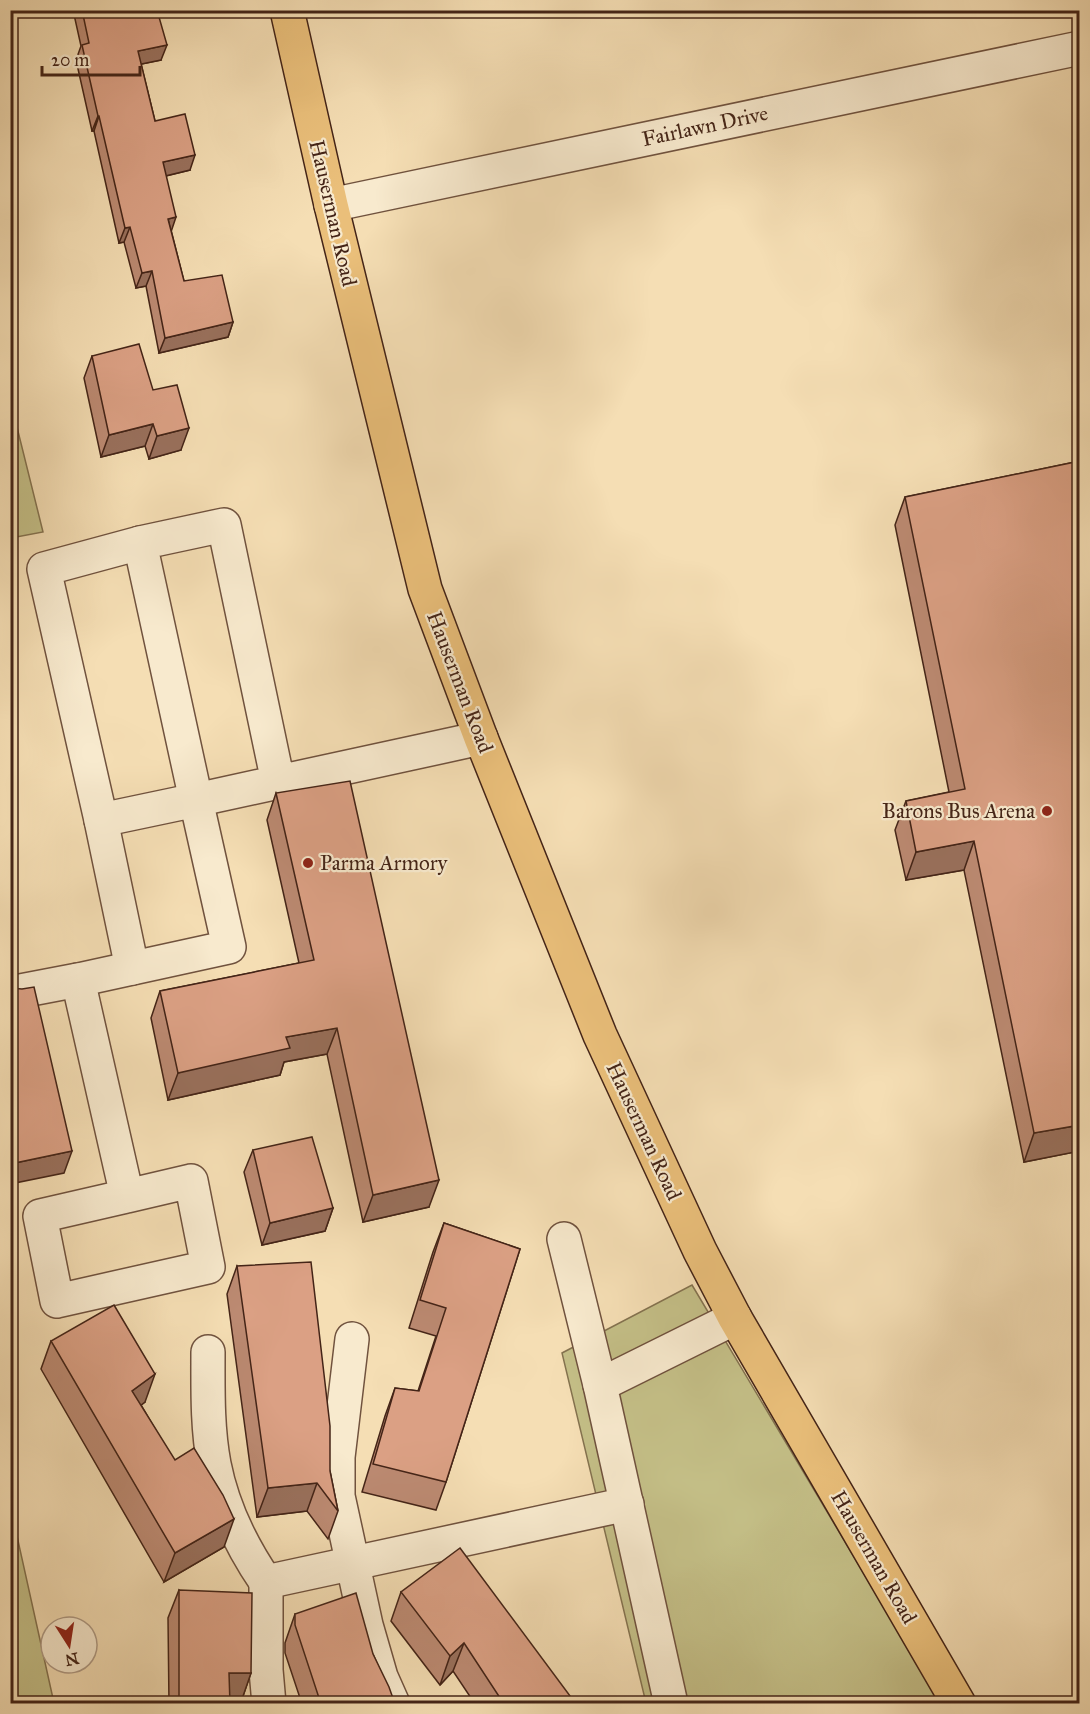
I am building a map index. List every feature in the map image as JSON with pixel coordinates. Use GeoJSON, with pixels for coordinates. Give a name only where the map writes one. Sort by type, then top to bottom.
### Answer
{"type":"FeatureCollection","features":[{"type":"Feature","properties":{"kind":"main road","name":"Hauserman Road"},"geometry":{"type":"LineString","coordinates":[[287,10],[331,205],[425,589],[481,738],[600,1035],[695,1240],[735,1318],[959,1704]]}},
{"type":"Feature","properties":{"kind":"street","name":"Fairlawn Drive"},"geometry":{"type":"LineString","coordinates":[[331,205],[1080,48]]}},
{"type":"Feature","properties":{"kind":"street"},"geometry":{"type":"LineString","coordinates":[[132,968],[44,569],[140,543],[224,525],[278,782]]}},
{"type":"Feature","properties":{"kind":"street"},"geometry":{"type":"LineString","coordinates":[[10,993],[229,947],[140,543]]}},
{"type":"Feature","properties":{"kind":"street"},"geometry":{"type":"LineString","coordinates":[[101,820],[481,738]]}},
{"type":"Feature","properties":{"kind":"street"},"geometry":{"type":"LineString","coordinates":[[78,980],[127,1196]]}},
{"type":"Feature","properties":{"kind":"street"},"geometry":{"type":"LineString","coordinates":[[191,1181],[208,1267],[57,1301],[40,1216],[127,1196],[191,1181]]}},
{"type":"Feature","properties":{"kind":"street"},"geometry":{"type":"LineString","coordinates":[[564,1239],[600,1385],[671,1704]]}},
{"type":"Feature","properties":{"kind":"street"},"geometry":{"type":"LineString","coordinates":[[600,1385],[735,1318]]}},
{"type":"Feature","properties":{"kind":"street"},"geometry":{"type":"LineString","coordinates":[[352,1339],[341,1428],[338,1496],[366,1625],[378,1667],[393,1704]]}},
{"type":"Feature","properties":{"kind":"street"},"geometry":{"type":"LineString","coordinates":[[208,1352],[209,1423],[214,1464],[224,1500],[236,1528],[255,1566],[266,1582],[266,1670],[269,1704]]}},
{"type":"Feature","properties":{"kind":"street"},"geometry":{"type":"LineString","coordinates":[[266,1582],[627,1504]]}},
{"type":"Feature","properties":{"kind":"shaded area"},"geometry":{"type":"Polygon","coordinates":[[[10,399],[43,532],[11,538],[10,538],[10,399]]]}},
{"type":"Feature","properties":{"kind":"shaded area"},"geometry":{"type":"Polygon","coordinates":[[[692,1285],[941,1703],[646,1703],[562,1353],[692,1285]]]}},
{"type":"Feature","properties":{"kind":"shaded area"},"geometry":{"type":"Polygon","coordinates":[[[10,1509],[39,1635],[39,1675],[48,1675],[54,1703],[11,1703],[10,1509]]]}},
{"type":"Feature","properties":{"kind":"building"},"geometry":{"type":"Polygon","coordinates":[[[82,10],[127,10],[128,12],[157,10],[167,45],[138,51],[155,121],[185,114],[195,155],[163,162],[176,217],[168,219],[184,281],[222,275],[233,322],[165,338],[152,271],[142,273],[130,227],[125,228],[82,45],[89,43],[82,10]]]}},
{"type":"Feature","properties":{"kind":"building"},"geometry":{"type":"Polygon","coordinates":[[[139,344],[153,390],[177,385],[189,428],[157,436],[153,424],[109,435],[92,356],[139,344]]]}},
{"type":"Feature","properties":{"kind":"building"},"geometry":{"type":"Polygon","coordinates":[[[1080,461],[1080,1125],[1034,1133],[974,841],[916,852],[906,801],[965,789],[905,497],[1080,461]]]}},
{"type":"Feature","properties":{"kind":"building"},"geometry":{"type":"Polygon","coordinates":[[[350,781],[439,1180],[373,1195],[337,1028],[286,1037],[290,1048],[178,1073],[160,991],[314,960],[276,793],[350,781]]]}},
{"type":"Feature","properties":{"kind":"building"},"geometry":{"type":"Polygon","coordinates":[[[34,987],[72,1151],[10,1164],[10,988],[34,987]]]}},
{"type":"Feature","properties":{"kind":"building"},"geometry":{"type":"Polygon","coordinates":[[[312,1137],[333,1208],[270,1223],[253,1150],[312,1137]]]}},
{"type":"Feature","properties":{"kind":"building"},"geometry":{"type":"Polygon","coordinates":[[[444,1223],[520,1249],[446,1482],[373,1464],[395,1388],[419,1391],[446,1308],[420,1300],[444,1223]]]}},
{"type":"Feature","properties":{"kind":"building"},"geometry":{"type":"Polygon","coordinates":[[[311,1262],[330,1426],[330,1471],[338,1511],[317,1483],[268,1488],[237,1266],[311,1262]]]}},
{"type":"Feature","properties":{"kind":"building"},"geometry":{"type":"Polygon","coordinates":[[[114,1305],[155,1374],[132,1391],[175,1460],[194,1448],[223,1495],[234,1519],[175,1553],[51,1341],[114,1305]]]}},
{"type":"Feature","properties":{"kind":"building"},"geometry":{"type":"Polygon","coordinates":[[[460,1548],[576,1704],[504,1704],[464,1643],[450,1656],[401,1592],[460,1548]]]}},
{"type":"Feature","properties":{"kind":"building"},"geometry":{"type":"Polygon","coordinates":[[[179,1590],[252,1593],[251,1673],[229,1673],[230,1704],[179,1704],[179,1590]]]}},
{"type":"Feature","properties":{"kind":"building"},"geometry":{"type":"Polygon","coordinates":[[[356,1593],[373,1654],[395,1704],[321,1704],[295,1625],[295,1614],[356,1593]]]}},
{"type":"Feature","properties":{"kind":"place","name":"Barons Bus Arena"},"geometry":{"type":"Point","coordinates":[1047,811]}},
{"type":"Feature","properties":{"kind":"place","name":"Parma Armory"},"geometry":{"type":"Point","coordinates":[308,863]}}]}
